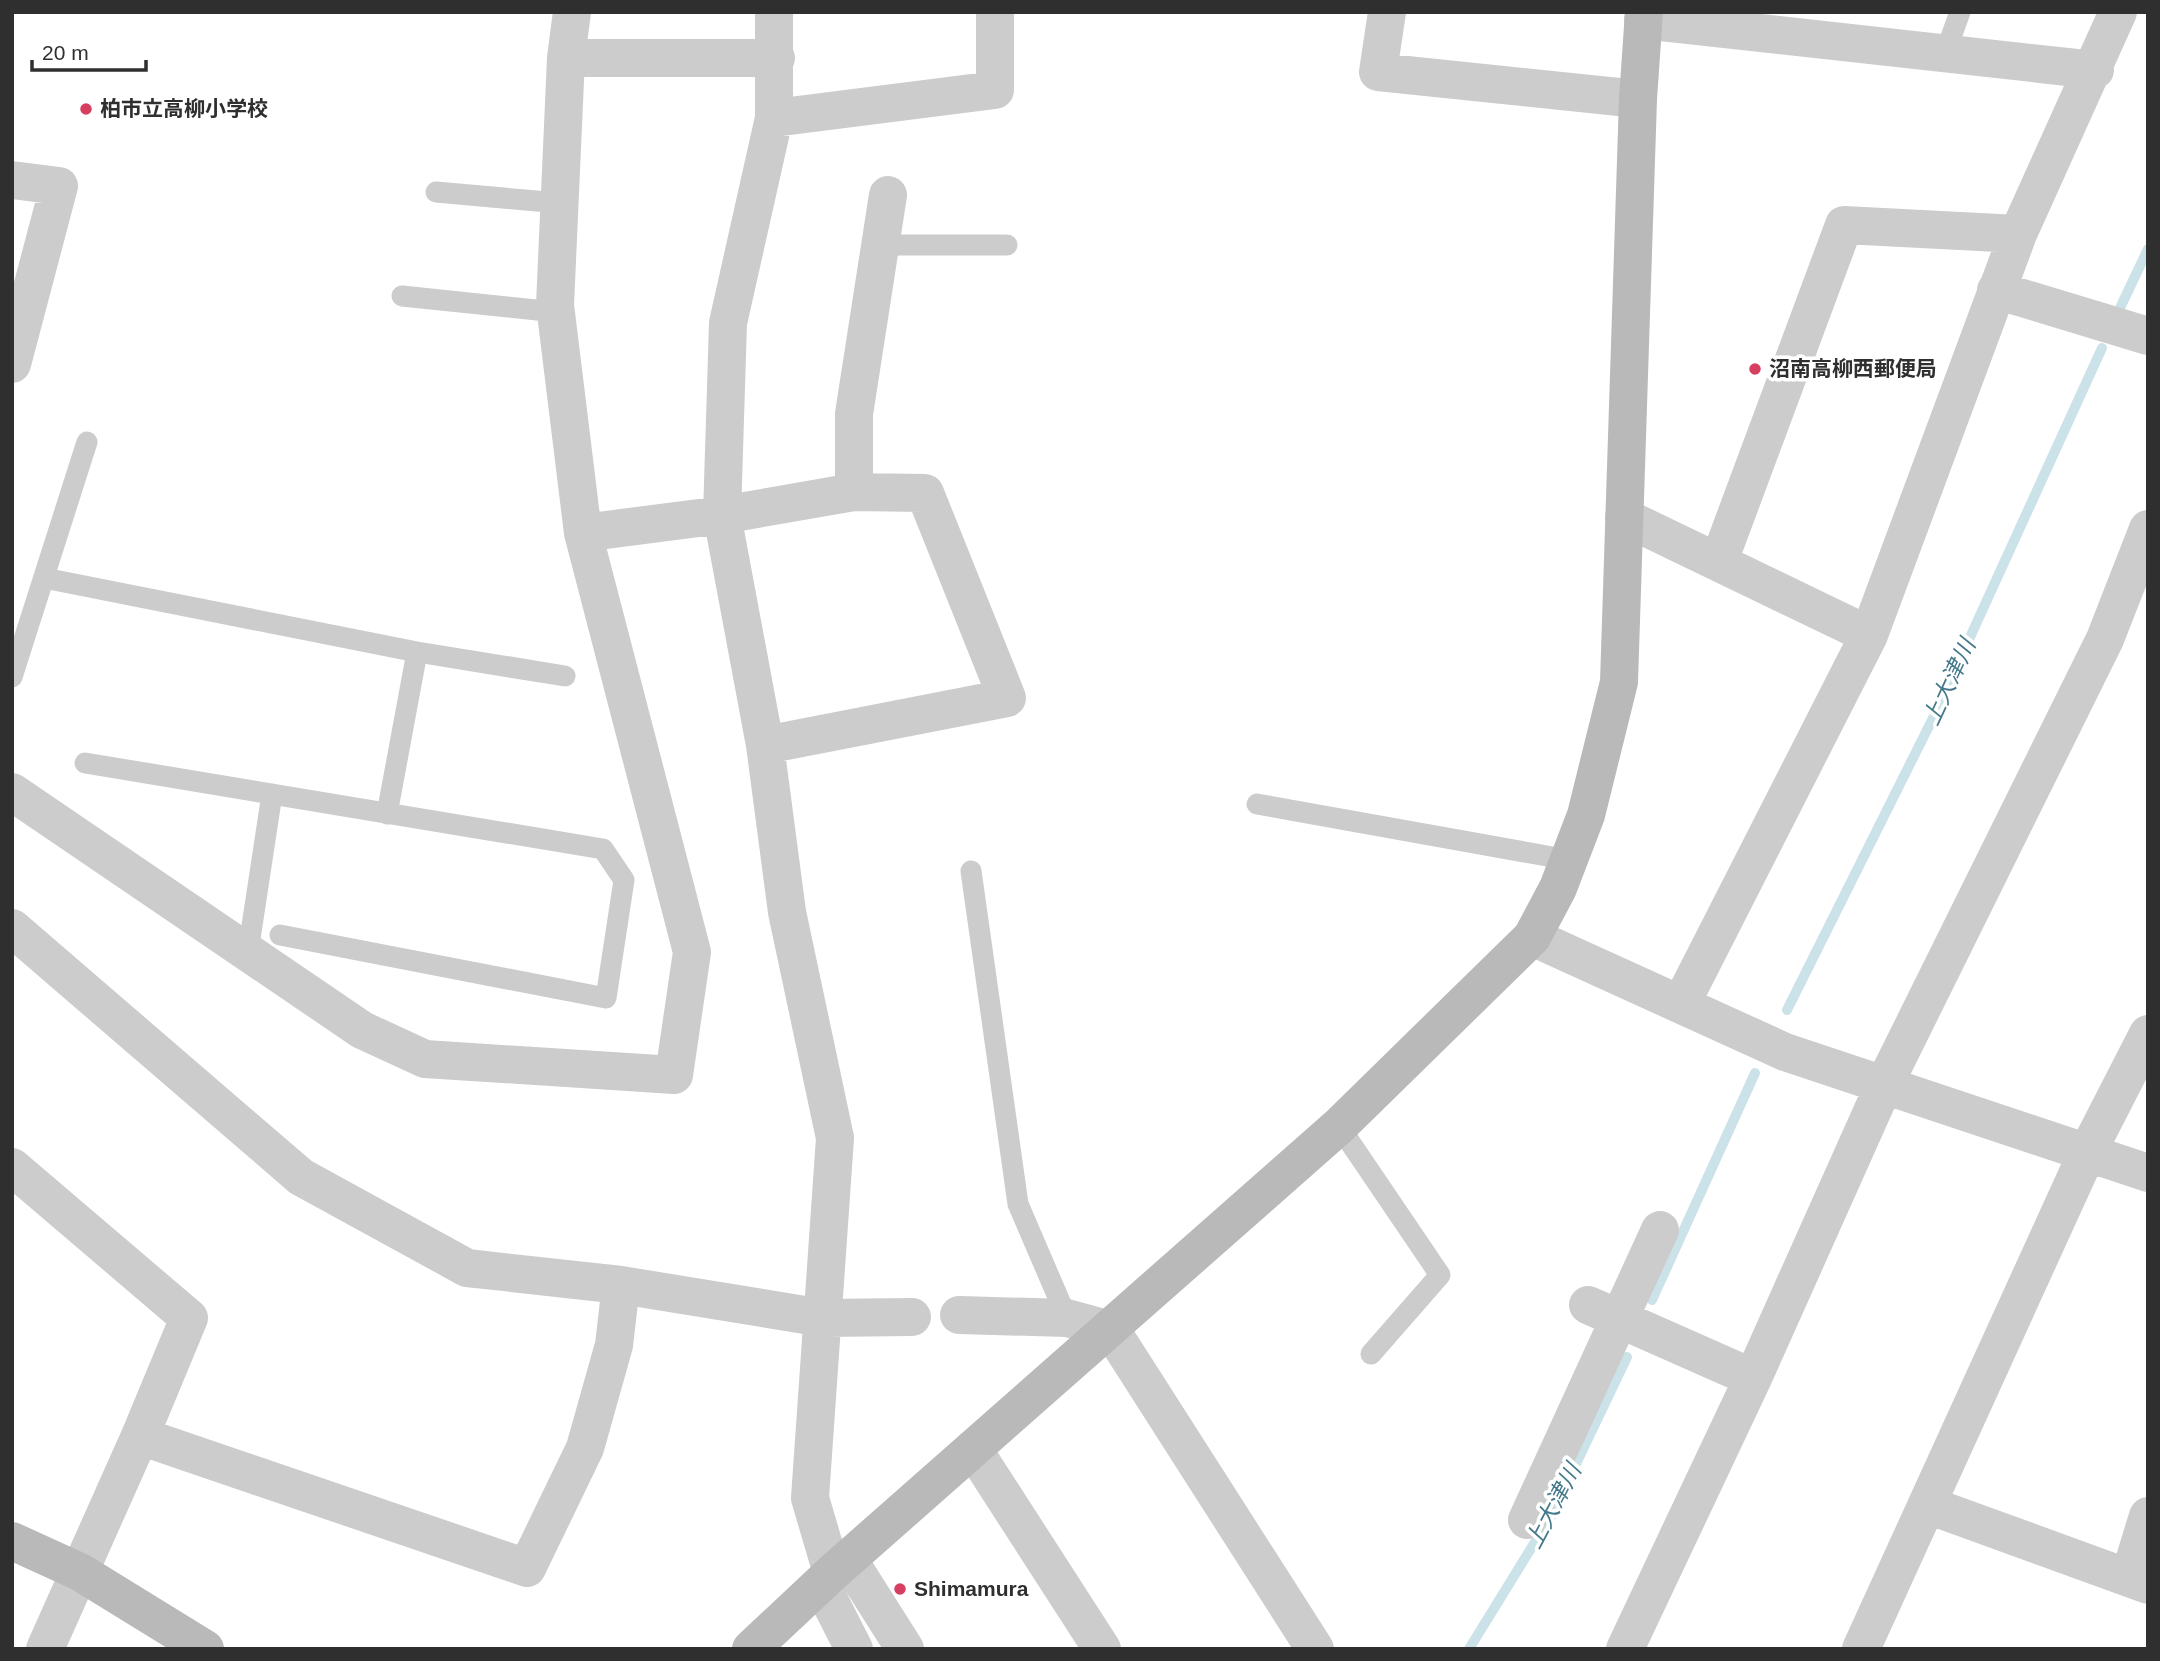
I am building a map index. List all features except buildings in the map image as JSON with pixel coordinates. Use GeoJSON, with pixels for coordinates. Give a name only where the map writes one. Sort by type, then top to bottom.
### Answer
{"type":"FeatureCollection","features":[{"type":"Feature","properties":{"kind":"street"},"geometry":{"type":"LineString","coordinates":[[12,792],[264,944],[362,1030],[425,1059],[674,1075],[692,952],[583,533],[556,313],[566,58],[572,12]]}},
{"type":"Feature","properties":{"kind":"street"},"geometry":{"type":"LineString","coordinates":[[774,12],[775,118],[728,324],[722,515],[765,744],[787,912],[835,1138],[810,1498],[834,1572],[854,1649]]}},
{"type":"Feature","properties":{"kind":"street"},"geometry":{"type":"LineString","coordinates":[[775,118],[995,90],[995,12]]}},
{"type":"Feature","properties":{"kind":"street"},"geometry":{"type":"LineString","coordinates":[[1387,12],[1378,72],[1638,99]]}},
{"type":"Feature","properties":{"kind":"street"},"geometry":{"type":"LineString","coordinates":[[1681,1004],[1869,635],[2018,234],[2095,70],[2118,12]]}},
{"type":"Feature","properties":{"kind":"street"},"geometry":{"type":"LineString","coordinates":[[751,1649],[834,1572],[1339,1126],[1531,937],[1558,888],[1586,815],[1619,682],[1638,99],[1644,16],[2095,70]]}},
{"type":"Feature","properties":{"kind":"street"},"geometry":{"type":"LineString","coordinates":[[566,58],[776,58]]}},
{"type":"Feature","properties":{"kind":"street"},"geometry":{"type":"LineString","coordinates":[[12,180],[59,186],[12,364]]}},
{"type":"Feature","properties":{"kind":"street"},"geometry":{"type":"LineString","coordinates":[[854,492],[854,414],[888,194]]}},
{"type":"Feature","properties":{"kind":"street"},"geometry":{"type":"LineString","coordinates":[[1719,561],[1844,225],[2018,234]]}},
{"type":"Feature","properties":{"kind":"street"},"geometry":{"type":"LineString","coordinates":[[1996,290],[2148,335]]}},
{"type":"Feature","properties":{"kind":"street"},"geometry":{"type":"LineString","coordinates":[[583,533],[722,515],[854,492],[925,493],[1007,698],[765,744]]}},
{"type":"Feature","properties":{"kind":"street"},"geometry":{"type":"LineString","coordinates":[[1624,517],[1869,635]]}},
{"type":"Feature","properties":{"kind":"street"},"geometry":{"type":"LineString","coordinates":[[1625,1649],[1754,1378],[1884,1085],[2105,639],[2148,529]]}},
{"type":"Feature","properties":{"kind":"street"},"geometry":{"type":"LineString","coordinates":[[12,928],[302,1177],[467,1268],[621,1285],[823,1318],[912,1317]]}},
{"type":"Feature","properties":{"kind":"street"},"geometry":{"type":"LineString","coordinates":[[1531,937],[1785,1052],[2148,1173]]}},
{"type":"Feature","properties":{"kind":"street"},"geometry":{"type":"LineString","coordinates":[[1861,1649],[2087,1153],[2148,1034]]}},
{"type":"Feature","properties":{"kind":"street"},"geometry":{"type":"LineString","coordinates":[[12,1167],[189,1318],[140,1436],[45,1649]]}},
{"type":"Feature","properties":{"kind":"street"},"geometry":{"type":"LineString","coordinates":[[1527,1520],[1604,1312],[1660,1230]]}},
{"type":"Feature","properties":{"kind":"street"},"geometry":{"type":"LineString","coordinates":[[140,1436],[527,1568],[585,1448],[614,1346],[621,1285]]}},
{"type":"Feature","properties":{"kind":"street"},"geometry":{"type":"LineString","coordinates":[[1604,1312],[1754,1378]]}},
{"type":"Feature","properties":{"kind":"street"},"geometry":{"type":"LineString","coordinates":[[959,1314],[1066,1318],[1111,1329],[1315,1649]]}},
{"type":"Feature","properties":{"kind":"street"},"geometry":{"type":"LineString","coordinates":[[973,1449],[1102,1649]]}},
{"type":"Feature","properties":{"kind":"street"},"geometry":{"type":"LineString","coordinates":[[1928,1505],[2138,1581],[2148,1516]]}},
{"type":"Feature","properties":{"kind":"street"},"geometry":{"type":"LineString","coordinates":[[12,1541],[80,1572],[205,1649]]}},
{"type":"Feature","properties":{"kind":"street"},"geometry":{"type":"LineString","coordinates":[[834,1572],[905,1649]]}},
{"type":"Feature","properties":{"kind":"lane"},"geometry":{"type":"LineString","coordinates":[[1946,51],[1960,12]]}},
{"type":"Feature","properties":{"kind":"lane"},"geometry":{"type":"LineString","coordinates":[[436,192],[559,204]]}},
{"type":"Feature","properties":{"kind":"lane"},"geometry":{"type":"LineString","coordinates":[[880,245],[1007,245]]}},
{"type":"Feature","properties":{"kind":"lane"},"geometry":{"type":"LineString","coordinates":[[402,296],[556,313]]}},
{"type":"Feature","properties":{"kind":"lane"},"geometry":{"type":"LineString","coordinates":[[12,677],[87,442]]}},
{"type":"Feature","properties":{"kind":"lane"},"geometry":{"type":"LineString","coordinates":[[44,578],[417,652],[565,676]]}},
{"type":"Feature","properties":{"kind":"lane"},"geometry":{"type":"LineString","coordinates":[[387,814],[417,652]]}},
{"type":"Feature","properties":{"kind":"lane"},"geometry":{"type":"LineString","coordinates":[[85,763],[272,794],[387,814],[603,849],[624,880],[606,998],[264,944],[272,794]]}},
{"type":"Feature","properties":{"kind":"lane"},"geometry":{"type":"LineString","coordinates":[[1257,804],[1569,860]]}},
{"type":"Feature","properties":{"kind":"lane"},"geometry":{"type":"LineString","coordinates":[[971,872],[1018,1204],[1066,1318]]}},
{"type":"Feature","properties":{"kind":"lane"},"geometry":{"type":"LineString","coordinates":[[1339,1126],[1440,1275],[1371,1354]]}},
{"type":"Feature","properties":{"kind":"waterway","name":"上大津川"},"geometry":{"type":"LineString","coordinates":[[2120,308],[2148,249]]}},
{"type":"Feature","properties":{"kind":"waterway","name":"上大津川"},"geometry":{"type":"LineString","coordinates":[[1787,1010],[1935,714],[2102,348]]}},
{"type":"Feature","properties":{"kind":"waterway","name":"上大津川"},"geometry":{"type":"LineString","coordinates":[[1652,1300],[1755,1073]]}},
{"type":"Feature","properties":{"kind":"waterway","name":"上大津川"},"geometry":{"type":"LineString","coordinates":[[1469,1649],[1551,1516],[1627,1357]]}},
{"type":"Feature","properties":{"kind":"place","name":"柏市立高柳小学校"},"geometry":{"type":"Point","coordinates":[86,109]}},
{"type":"Feature","properties":{"kind":"place","name":"沼南高柳西郵便局"},"geometry":{"type":"Point","coordinates":[1755,369]}},
{"type":"Feature","properties":{"kind":"place","name":"Shimamura"},"geometry":{"type":"Point","coordinates":[900,1589]}}]}
